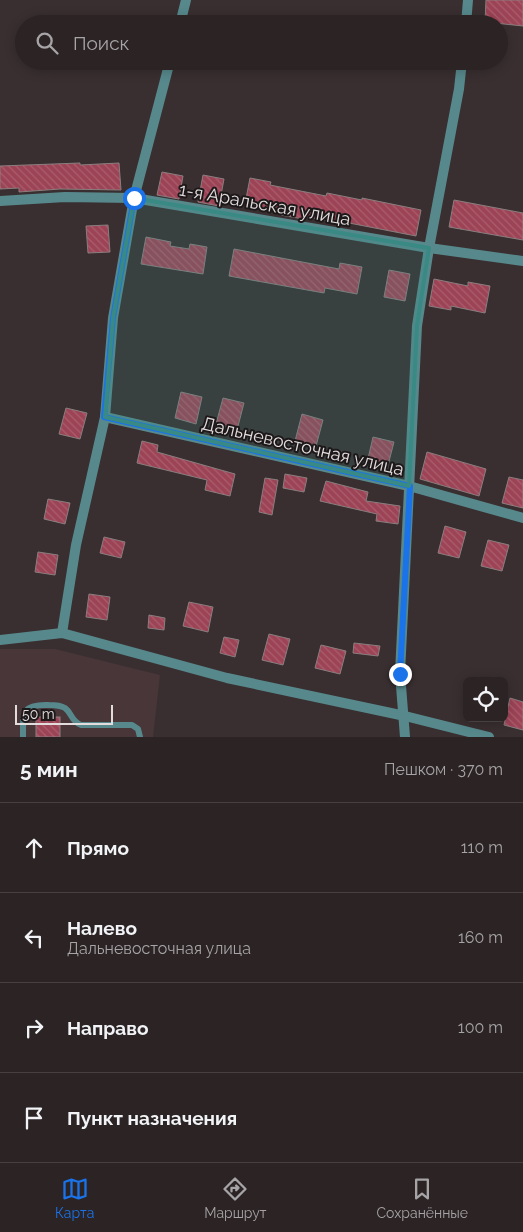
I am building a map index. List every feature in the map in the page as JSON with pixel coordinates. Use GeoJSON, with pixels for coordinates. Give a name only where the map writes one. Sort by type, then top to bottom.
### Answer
{"type":"FeatureCollection","features":[{"type":"Feature","properties":{"kind":"street"},"geometry":{"type":"LineString","coordinates":[[182,15],[186,0]]}},
{"type":"Feature","properties":{"kind":"street"},"geometry":{"type":"LineString","coordinates":[[467,15],[468,0]]}},
{"type":"Feature","properties":{"kind":"street"},"geometry":{"type":"LineString","coordinates":[[62,633],[76,545],[104,417],[113,318],[134,198],[168,70]]}},
{"type":"Feature","properties":{"kind":"street"},"geometry":{"type":"LineString","coordinates":[[406,737],[400,674],[418,326],[429,248],[461,70]]}},
{"type":"Feature","properties":{"kind":"street","name":"1-я Аральская улица"},"geometry":{"type":"LineString","coordinates":[[0,201],[65,197],[134,198],[429,248],[523,261]]}},
{"type":"Feature","properties":{"kind":"street","name":"Дальневосточная улица"},"geometry":{"type":"LineString","coordinates":[[104,417],[410,486],[523,518]]}},
{"type":"Feature","properties":{"kind":"street"},"geometry":{"type":"LineString","coordinates":[[0,640],[62,633],[227,678],[405,716],[489,737]]}},
{"type":"Feature","properties":{"kind":"lane"},"geometry":{"type":"LineString","coordinates":[[23,737],[25,710],[29,706],[37,704],[65,708],[74,722],[80,725],[132,725],[138,729],[140,737]]}},
{"type":"Feature","properties":{"kind":"highlighted area"},"geometry":{"type":"Polygon","coordinates":[[[134,198],[429,248],[417,326],[409,486],[105,417],[113,318],[134,198]]]}},
{"type":"Feature","properties":{"kind":"shaded area"},"geometry":{"type":"Polygon","coordinates":[[[0,649],[55,649],[160,675],[153,737],[0,737],[0,649]]]}},
{"type":"Feature","properties":{"kind":"building"},"geometry":{"type":"Polygon","coordinates":[[[486,0],[523,0],[523,26],[508,24],[508,15],[485,15],[486,0]]]}},
{"type":"Feature","properties":{"kind":"building"},"geometry":{"type":"Polygon","coordinates":[[[80,163],[80,165],[119,163],[121,190],[60,189],[19,192],[19,188],[0,189],[0,166],[80,163]]]}},
{"type":"Feature","properties":{"kind":"building"},"geometry":{"type":"Polygon","coordinates":[[[162,172],[183,176],[179,199],[157,195],[162,172]]]}},
{"type":"Feature","properties":{"kind":"building"},"geometry":{"type":"Polygon","coordinates":[[[203,175],[224,179],[219,206],[198,202],[203,175]]]}},
{"type":"Feature","properties":{"kind":"building"},"geometry":{"type":"Polygon","coordinates":[[[250,178],[271,182],[270,185],[326,196],[327,193],[362,200],[362,198],[421,210],[416,236],[344,222],[343,224],[303,216],[303,219],[281,215],[282,211],[245,204],[250,178]]]}},
{"type":"Feature","properties":{"kind":"building"},"geometry":{"type":"Polygon","coordinates":[[[454,200],[523,213],[523,240],[449,227],[454,200]]]}},
{"type":"Feature","properties":{"kind":"building"},"geometry":{"type":"Polygon","coordinates":[[[108,225],[110,252],[88,253],[86,226],[108,225]]]}},
{"type":"Feature","properties":{"kind":"building"},"geometry":{"type":"Polygon","coordinates":[[[146,237],[171,242],[170,246],[189,249],[190,244],[207,247],[203,274],[141,264],[146,237]]]}},
{"type":"Feature","properties":{"kind":"building"},"geometry":{"type":"Polygon","coordinates":[[[234,249],[339,269],[340,263],[362,267],[357,294],[325,288],[324,293],[229,276],[234,249]]]}},
{"type":"Feature","properties":{"kind":"building"},"geometry":{"type":"Polygon","coordinates":[[[389,270],[410,274],[405,301],[384,297],[389,270]]]}},
{"type":"Feature","properties":{"kind":"building"},"geometry":{"type":"Polygon","coordinates":[[[434,279],[468,286],[468,282],[490,286],[485,313],[451,306],[451,310],[429,306],[434,279]]]}},
{"type":"Feature","properties":{"kind":"building"},"geometry":{"type":"Polygon","coordinates":[[[181,392],[202,397],[196,424],[175,418],[181,392]]]}},
{"type":"Feature","properties":{"kind":"building"},"geometry":{"type":"Polygon","coordinates":[[[223,398],[244,403],[237,430],[216,424],[223,398]]]}},
{"type":"Feature","properties":{"kind":"building"},"geometry":{"type":"Polygon","coordinates":[[[66,408],[87,413],[80,439],[59,434],[66,408]]]}},
{"type":"Feature","properties":{"kind":"building"},"geometry":{"type":"Polygon","coordinates":[[[302,414],[323,420],[316,446],[295,441],[302,414]]]}},
{"type":"Feature","properties":{"kind":"building"},"geometry":{"type":"Polygon","coordinates":[[[373,437],[394,442],[387,469],[367,463],[373,437]]]}},
{"type":"Feature","properties":{"kind":"building"},"geometry":{"type":"Polygon","coordinates":[[[142,441],[158,445],[157,452],[235,474],[230,496],[205,490],[207,480],[137,463],[142,441]]]}},
{"type":"Feature","properties":{"kind":"building"},"geometry":{"type":"Polygon","coordinates":[[[427,452],[486,469],[479,496],[420,479],[427,452]]]}},
{"type":"Feature","properties":{"kind":"building"},"geometry":{"type":"Polygon","coordinates":[[[285,474],[307,478],[304,492],[283,488],[285,474]]]}},
{"type":"Feature","properties":{"kind":"building"},"geometry":{"type":"Polygon","coordinates":[[[509,477],[523,480],[523,508],[502,503],[509,477]]]}},
{"type":"Feature","properties":{"kind":"building"},"geometry":{"type":"Polygon","coordinates":[[[265,478],[278,480],[272,515],[259,512],[265,478]]]}},
{"type":"Feature","properties":{"kind":"building"},"geometry":{"type":"Polygon","coordinates":[[[326,481],[368,492],[366,501],[400,506],[398,524],[376,521],[377,514],[320,501],[326,481]]]}},
{"type":"Feature","properties":{"kind":"building"},"geometry":{"type":"Polygon","coordinates":[[[48,499],[70,503],[65,524],[44,519],[48,499]]]}},
{"type":"Feature","properties":{"kind":"building"},"geometry":{"type":"Polygon","coordinates":[[[445,526],[466,532],[459,558],[438,553],[445,526]]]}},
{"type":"Feature","properties":{"kind":"building"},"geometry":{"type":"Polygon","coordinates":[[[104,537],[125,542],[121,558],[100,553],[104,537]]]}},
{"type":"Feature","properties":{"kind":"building"},"geometry":{"type":"Polygon","coordinates":[[[488,540],[509,545],[502,571],[481,566],[488,540]]]}},
{"type":"Feature","properties":{"kind":"building"},"geometry":{"type":"Polygon","coordinates":[[[38,552],[58,555],[55,575],[35,572],[38,552]]]}},
{"type":"Feature","properties":{"kind":"building"},"geometry":{"type":"Polygon","coordinates":[[[89,594],[110,597],[107,620],[86,617],[89,594]]]}},
{"type":"Feature","properties":{"kind":"building"},"geometry":{"type":"Polygon","coordinates":[[[189,602],[213,607],[208,632],[183,626],[189,602]]]}},
{"type":"Feature","properties":{"kind":"building"},"geometry":{"type":"Polygon","coordinates":[[[149,615],[165,618],[164,630],[148,628],[149,615]]]}},
{"type":"Feature","properties":{"kind":"building"},"geometry":{"type":"Polygon","coordinates":[[[269,634],[290,639],[283,665],[262,660],[269,634]]]}},
{"type":"Feature","properties":{"kind":"building"},"geometry":{"type":"Polygon","coordinates":[[[224,637],[239,640],[235,657],[220,653],[224,637]]]}},
{"type":"Feature","properties":{"kind":"building"},"geometry":{"type":"Polygon","coordinates":[[[354,643],[380,646],[378,656],[353,653],[354,643]]]}},
{"type":"Feature","properties":{"kind":"building"},"geometry":{"type":"Polygon","coordinates":[[[321,645],[346,651],[340,674],[315,668],[321,645]]]}},
{"type":"Feature","properties":{"kind":"building"},"geometry":{"type":"Polygon","coordinates":[[[510,698],[523,702],[523,730],[504,725],[505,722],[508,722],[510,698]]]}},
{"type":"Feature","properties":{"kind":"building"},"geometry":{"type":"Polygon","coordinates":[[[36,717],[60,717],[60,737],[36,737],[36,717]]]}},
{"type":"Feature","properties":{"kind":"route"},"geometry":{"type":"LineString","coordinates":[[134,198],[113,318],[104,417],[410,486],[400,674]]}}]}
